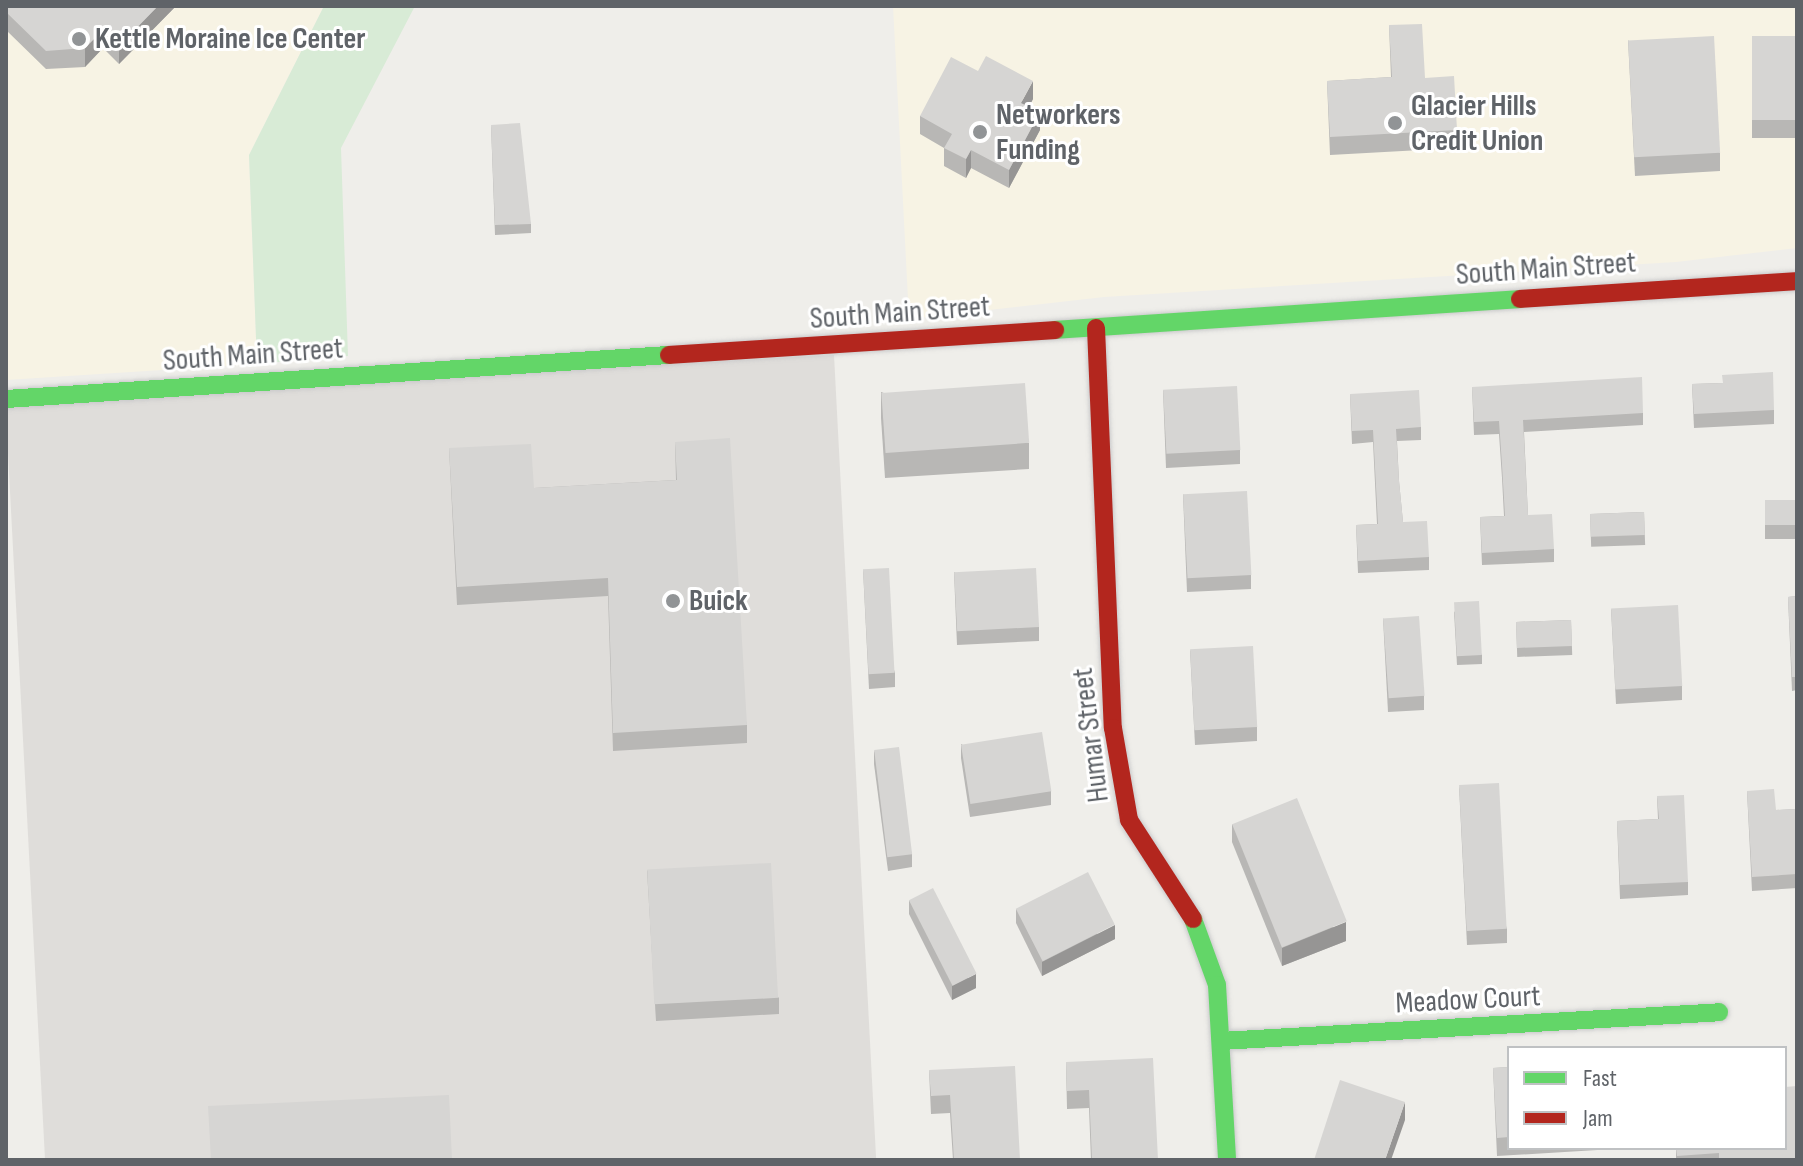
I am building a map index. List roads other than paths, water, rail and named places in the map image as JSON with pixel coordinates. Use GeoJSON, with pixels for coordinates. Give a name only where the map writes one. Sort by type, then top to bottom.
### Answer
{"type":"FeatureCollection","features":[{"type":"Feature","properties":{"kind":"main road","name":"South Main Street"},"geometry":{"type":"LineString","coordinates":[[6,399],[1797,281]]}},
{"type":"Feature","properties":{"kind":"main road","name":"Humar Street"},"geometry":{"type":"LineString","coordinates":[[1096,328],[1113,728],[1129,820],[1196,924],[1209,953],[1221,1041],[1227,1160]]}},
{"type":"Feature","properties":{"kind":"main road","name":"Meadow Court"},"geometry":{"type":"LineString","coordinates":[[1221,1041],[1719,1012]]}},
{"type":"Feature","properties":{"kind":"place","name":"Kettle Moraine Ice Center"},"geometry":{"type":"Point","coordinates":[79,39]}},
{"type":"Feature","properties":{"kind":"place","name":"Glacier Hills Credit Union"},"geometry":{"type":"Point","coordinates":[1395,123]}},
{"type":"Feature","properties":{"kind":"place","name":"Networkers Funding"},"geometry":{"type":"Point","coordinates":[980,132]}},
{"type":"Feature","properties":{"kind":"place","name":"Buick"},"geometry":{"type":"Point","coordinates":[673,601]}}]}
